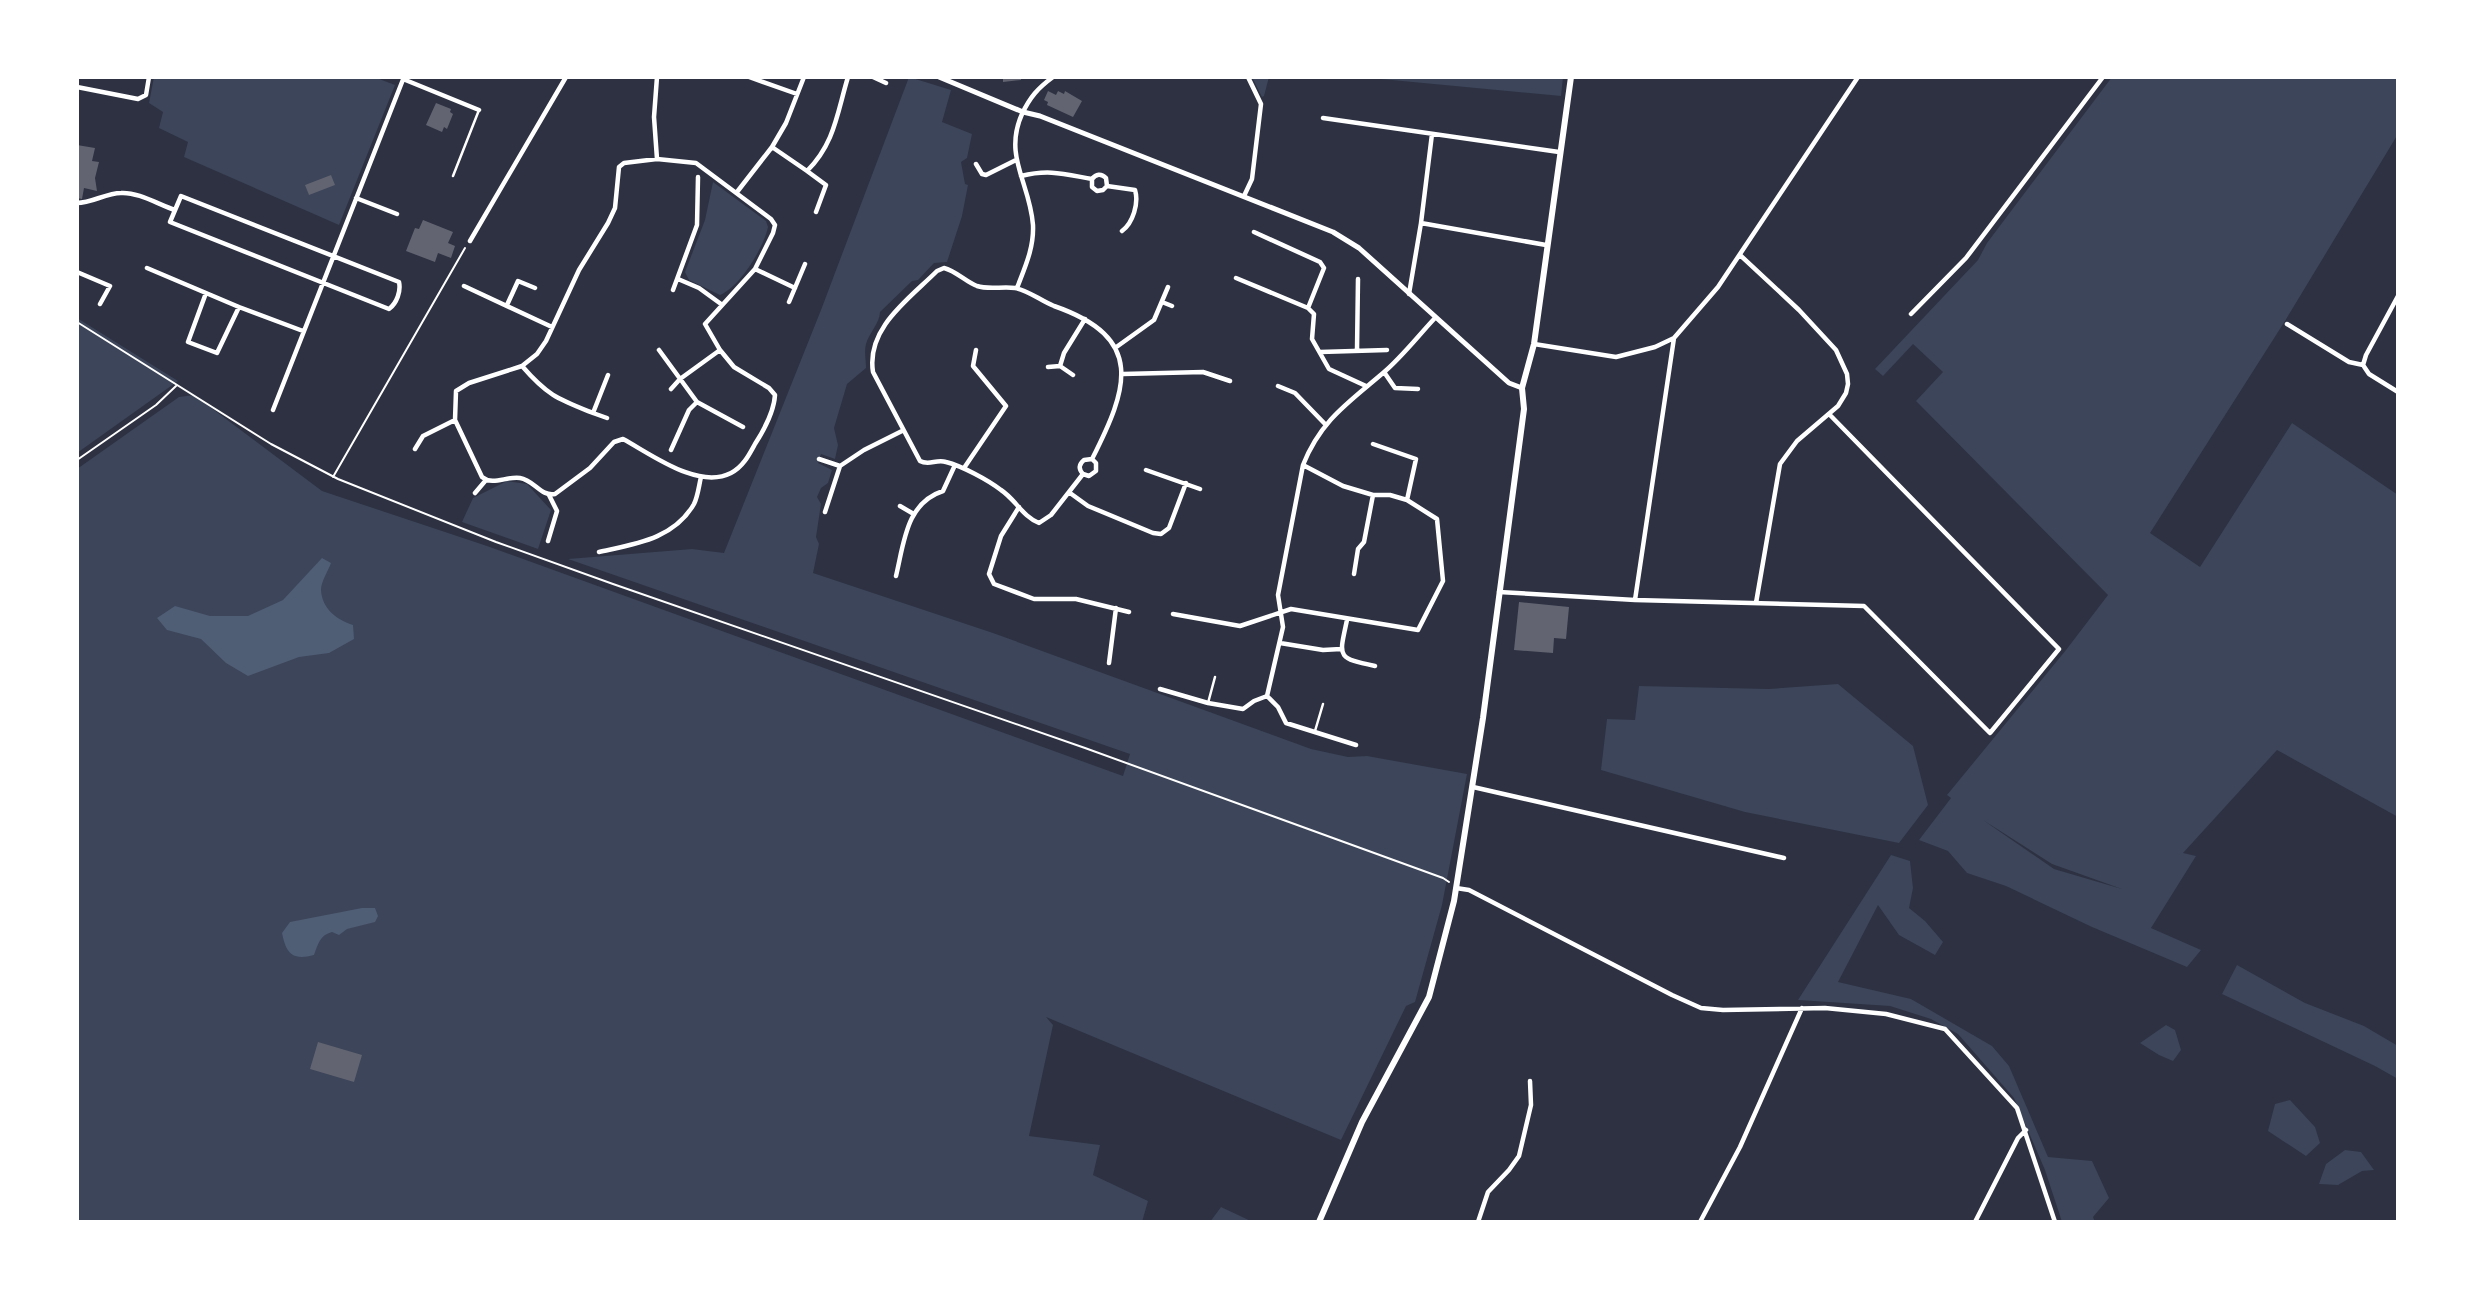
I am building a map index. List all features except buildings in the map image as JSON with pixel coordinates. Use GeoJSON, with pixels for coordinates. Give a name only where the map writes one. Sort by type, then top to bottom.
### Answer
{"type":"FeatureCollection","features":[{"type":"Feature","properties":{"kind":"main road"},"geometry":{"type":"LineString","coordinates":[[1319,1222],[1362,1122],[1429,997],[1456,888],[1473,787],[1524,410],[1522,388],[1534,344],[1571,77]]}},
{"type":"Feature","properties":{"kind":"street"},"geometry":{"type":"LineString","coordinates":[[77,87],[138,99],[146,95],[149,77]]}},
{"type":"Feature","properties":{"kind":"street"},"geometry":{"type":"LineString","coordinates":[[470,241],[566,77]]}},
{"type":"Feature","properties":{"kind":"street"},"geometry":{"type":"LineString","coordinates":[[657,77],[654,117],[657,159]]}},
{"type":"Feature","properties":{"kind":"street"},"geometry":{"type":"LineString","coordinates":[[749,77],[797,94]]}},
{"type":"Feature","properties":{"kind":"street"},"geometry":{"type":"LineString","coordinates":[[737,192],[772,147],[786,123],[804,77]]}},
{"type":"Feature","properties":{"kind":"street"},"geometry":{"type":"LineString","coordinates":[[807,171],[820,158],[832,138],[848,77]]}},
{"type":"Feature","properties":{"kind":"street"},"geometry":{"type":"LineString","coordinates":[[873,77],[886,83]]}},
{"type":"Feature","properties":{"kind":"street"},"geometry":{"type":"LineString","coordinates":[[939,77],[1244,196],[1347,240],[1509,383],[1522,388]]}},
{"type":"Feature","properties":{"kind":"street"},"geometry":{"type":"LineString","coordinates":[[1017,288],[1033,245],[1033,222],[1016,160],[1014,138],[1030,96],[1053,77]]}},
{"type":"Feature","properties":{"kind":"street"},"geometry":{"type":"LineString","coordinates":[[1244,196],[1252,179],[1261,104],[1248,77]]}},
{"type":"Feature","properties":{"kind":"street"},"geometry":{"type":"LineString","coordinates":[[1534,344],[1616,357],[1645,350],[1674,338],[1718,287],[1858,77]]}},
{"type":"Feature","properties":{"kind":"street"},"geometry":{"type":"LineString","coordinates":[[1911,314],[1966,258],[2103,77]]}},
{"type":"Feature","properties":{"kind":"street"},"geometry":{"type":"LineString","coordinates":[[273,410],[403,78],[479,110]]}},
{"type":"Feature","properties":{"kind":"street"},"geometry":{"type":"LineString","coordinates":[[1323,118],[1559,152]]}},
{"type":"Feature","properties":{"kind":"street"},"geometry":{"type":"LineString","coordinates":[[1409,294],[1432,134]]}},
{"type":"Feature","properties":{"kind":"street"},"geometry":{"type":"LineString","coordinates":[[772,147],[826,185],[816,212]]}},
{"type":"Feature","properties":{"kind":"street"},"geometry":{"type":"LineString","coordinates":[[548,541],[557,511],[549,495],[528,480],[506,477],[492,482],[482,477],[455,420],[456,391],[469,383],[522,366],[537,354],[546,341],[579,270],[615,208],[619,167],[624,163],[657,159],[696,163],[737,192],[775,225],[755,269],[705,324],[720,350],[734,366],[769,388],[775,395],[760,437],[745,462],[732,473],[715,478],[701,477],[665,463],[623,439],[618,439],[590,468],[555,494],[549,495]]}},
{"type":"Feature","properties":{"kind":"street"},"geometry":{"type":"LineString","coordinates":[[976,164],[978,171],[986,175],[1016,160]]}},
{"type":"Feature","properties":{"kind":"street"},"geometry":{"type":"LineString","coordinates":[[1021,176],[1038,172],[1059,172],[1092,179]]}},
{"type":"Feature","properties":{"kind":"street"},"geometry":{"type":"LineString","coordinates":[[1096,175],[1104,176],[1107,186],[1097,191],[1092,187],[1092,179],[1096,175]]}},
{"type":"Feature","properties":{"kind":"street"},"geometry":{"type":"LineString","coordinates":[[673,290],[697,225],[698,177]]}},
{"type":"Feature","properties":{"kind":"street"},"geometry":{"type":"LineString","coordinates":[[1107,186],[1135,190],[1137,196],[1129,226],[1122,231]]}},
{"type":"Feature","properties":{"kind":"street"},"geometry":{"type":"LineString","coordinates":[[77,203],[88,203],[120,193],[134,195],[175,210]]}},
{"type":"Feature","properties":{"kind":"street"},"geometry":{"type":"LineString","coordinates":[[181,195],[399,282],[398,296],[389,309],[170,222],[175,210],[181,195]]}},
{"type":"Feature","properties":{"kind":"street"},"geometry":{"type":"LineString","coordinates":[[356,198],[397,214]]}},
{"type":"Feature","properties":{"kind":"street"},"geometry":{"type":"LineString","coordinates":[[1421,223],[1546,245]]}},
{"type":"Feature","properties":{"kind":"street"},"geometry":{"type":"LineString","coordinates":[[1254,232],[1320,262],[1324,268],[1308,308]]}},
{"type":"Feature","properties":{"kind":"street"},"geometry":{"type":"LineString","coordinates":[[1740,255],[1799,310],[1836,350],[1847,374],[1848,384],[1838,406],[1797,441],[1780,464],[1756,603]]}},
{"type":"Feature","properties":{"kind":"street"},"geometry":{"type":"LineString","coordinates":[[789,302],[804,264]]}},
{"type":"Feature","properties":{"kind":"street"},"geometry":{"type":"LineString","coordinates":[[147,268],[303,331]]}},
{"type":"Feature","properties":{"kind":"street"},"geometry":{"type":"LineString","coordinates":[[1083,474],[1051,515],[1039,523],[1019,508],[1002,490],[964,468],[939,461],[928,464],[920,461],[873,372],[871,358],[881,328],[937,271],[944,268],[979,287],[1017,288],[1042,302],[1085,319],[1105,335],[1115,348],[1120,356],[1123,374],[1109,424],[1092,460]]}},
{"type":"Feature","properties":{"kind":"street"},"geometry":{"type":"LineString","coordinates":[[755,269],[795,288]]}},
{"type":"Feature","properties":{"kind":"street"},"geometry":{"type":"LineString","coordinates":[[77,272],[110,286],[100,304]]}},
{"type":"Feature","properties":{"kind":"street"},"geometry":{"type":"LineString","coordinates":[[1236,278],[1308,308],[1314,314],[1312,339],[1329,369],[1366,386]]}},
{"type":"Feature","properties":{"kind":"street"},"geometry":{"type":"LineString","coordinates":[[678,279],[699,288],[721,304]]}},
{"type":"Feature","properties":{"kind":"street"},"geometry":{"type":"LineString","coordinates":[[1357,350],[1358,279]]}},
{"type":"Feature","properties":{"kind":"street"},"geometry":{"type":"LineString","coordinates":[[507,305],[518,281],[535,288]]}},
{"type":"Feature","properties":{"kind":"street"},"geometry":{"type":"LineString","coordinates":[[464,286],[552,327]]}},
{"type":"Feature","properties":{"kind":"street"},"geometry":{"type":"LineString","coordinates":[[1115,348],[1148,326],[1168,287]]}},
{"type":"Feature","properties":{"kind":"street"},"geometry":{"type":"LineString","coordinates":[[206,293],[188,342],[217,353],[239,307]]}},
{"type":"Feature","properties":{"kind":"street"},"geometry":{"type":"LineString","coordinates":[[2363,365],[2365,355],[2398,296]]}},
{"type":"Feature","properties":{"kind":"street"},"geometry":{"type":"LineString","coordinates":[[1162,302],[1172,306]]}},
{"type":"Feature","properties":{"kind":"street"},"geometry":{"type":"LineString","coordinates":[[1267,696],[1283,627],[1278,595],[1303,465],[1311,444],[1337,411],[1384,372],[1435,318]]}},
{"type":"Feature","properties":{"kind":"street"},"geometry":{"type":"LineString","coordinates":[[1060,366],[1064,353],[1085,319]]}},
{"type":"Feature","properties":{"kind":"street"},"geometry":{"type":"LineString","coordinates":[[2287,324],[2349,362],[2363,365],[2369,374],[2398,392]]}},
{"type":"Feature","properties":{"kind":"street"},"geometry":{"type":"LineString","coordinates":[[1635,600],[1674,338]]}},
{"type":"Feature","properties":{"kind":"street"},"geometry":{"type":"LineString","coordinates":[[659,350],[696,402],[743,427]]}},
{"type":"Feature","properties":{"kind":"street"},"geometry":{"type":"LineString","coordinates":[[671,390],[680,379],[720,350]]}},
{"type":"Feature","properties":{"kind":"street"},"geometry":{"type":"LineString","coordinates":[[964,468],[1006,406],[973,366],[976,350]]}},
{"type":"Feature","properties":{"kind":"street"},"geometry":{"type":"LineString","coordinates":[[1320,352],[1387,350]]}},
{"type":"Feature","properties":{"kind":"street"},"geometry":{"type":"LineString","coordinates":[[522,366],[552,397],[607,418]]}},
{"type":"Feature","properties":{"kind":"street"},"geometry":{"type":"LineString","coordinates":[[1048,367],[1060,366],[1073,374]]}},
{"type":"Feature","properties":{"kind":"street"},"geometry":{"type":"LineString","coordinates":[[1123,374],[1203,372],[1230,381]]}},
{"type":"Feature","properties":{"kind":"street"},"geometry":{"type":"LineString","coordinates":[[1384,372],[1395,388],[1418,389]]}},
{"type":"Feature","properties":{"kind":"street"},"geometry":{"type":"LineString","coordinates":[[593,412],[608,375]]}},
{"type":"Feature","properties":{"kind":"street"},"geometry":{"type":"LineString","coordinates":[[1278,386],[1295,393],[1325,424]]}},
{"type":"Feature","properties":{"kind":"street"},"geometry":{"type":"LineString","coordinates":[[671,450],[689,410],[696,402]]}},
{"type":"Feature","properties":{"kind":"street"},"geometry":{"type":"LineString","coordinates":[[1498,593],[1635,600],[1864,606],[1990,733],[2059,649],[1829,414]]}},
{"type":"Feature","properties":{"kind":"street"},"geometry":{"type":"LineString","coordinates":[[415,449],[423,436],[455,420]]}},
{"type":"Feature","properties":{"kind":"street"},"geometry":{"type":"LineString","coordinates":[[825,512],[840,466],[864,450],[902,431]]}},
{"type":"Feature","properties":{"kind":"street"},"geometry":{"type":"LineString","coordinates":[[1373,444],[1416,459],[1407,500]]}},
{"type":"Feature","properties":{"kind":"street"},"geometry":{"type":"LineString","coordinates":[[819,459],[840,466]]}},
{"type":"Feature","properties":{"kind":"street"},"geometry":{"type":"LineString","coordinates":[[1084,460],[1092,460],[1096,464],[1096,471],[1089,476],[1083,474],[1080,464],[1084,460]]}},
{"type":"Feature","properties":{"kind":"street"},"geometry":{"type":"LineString","coordinates":[[896,576],[912,513],[931,495],[943,491],[956,465]]}},
{"type":"Feature","properties":{"kind":"street"},"geometry":{"type":"LineString","coordinates":[[1173,614],[1241,626],[1291,609],[1418,630],[1443,581],[1437,519],[1407,500],[1390,495],[1373,495],[1343,486],[1303,465]]}},
{"type":"Feature","properties":{"kind":"street"},"geometry":{"type":"LineString","coordinates":[[1146,470],[1200,489]]}},
{"type":"Feature","properties":{"kind":"street"},"geometry":{"type":"LineString","coordinates":[[599,552],[640,543],[664,534],[682,519],[695,502],[701,477]]}},
{"type":"Feature","properties":{"kind":"street"},"geometry":{"type":"LineString","coordinates":[[475,493],[486,480]]}},
{"type":"Feature","properties":{"kind":"street"},"geometry":{"type":"LineString","coordinates":[[1070,493],[1088,506],[1161,534],[1169,528],[1186,483]]}},
{"type":"Feature","properties":{"kind":"street"},"geometry":{"type":"LineString","coordinates":[[1354,574],[1358,549],[1364,542],[1373,495]]}},
{"type":"Feature","properties":{"kind":"street"},"geometry":{"type":"LineString","coordinates":[[900,506],[912,513]]}},
{"type":"Feature","properties":{"kind":"street"},"geometry":{"type":"LineString","coordinates":[[1019,508],[1001,536],[989,574],[994,584],[1034,599],[1076,598],[1129,612]]}},
{"type":"Feature","properties":{"kind":"street"},"geometry":{"type":"LineString","coordinates":[[1109,663],[1116,608]]}},
{"type":"Feature","properties":{"kind":"street"},"geometry":{"type":"LineString","coordinates":[[1347,620],[1340,649],[1344,657],[1349,661],[1375,666]]}},
{"type":"Feature","properties":{"kind":"street"},"geometry":{"type":"LineString","coordinates":[[1280,643],[1323,650],[1340,649]]}},
{"type":"Feature","properties":{"kind":"street"},"geometry":{"type":"LineString","coordinates":[[1160,689],[1208,703],[1243,709],[1267,696]]}},
{"type":"Feature","properties":{"kind":"street"},"geometry":{"type":"LineString","coordinates":[[1267,696],[1286,723],[1356,745]]}},
{"type":"Feature","properties":{"kind":"street"},"geometry":{"type":"LineString","coordinates":[[1473,787],[1784,858]]}},
{"type":"Feature","properties":{"kind":"street"},"geometry":{"type":"LineString","coordinates":[[1456,888],[1469,890],[1701,1008],[1802,1008],[1886,1014],[1945,1029],[2017,1108],[2055,1222]]}},
{"type":"Feature","properties":{"kind":"street"},"geometry":{"type":"LineString","coordinates":[[1700,1222],[1740,1147],[1802,1008]]}},
{"type":"Feature","properties":{"kind":"street"},"geometry":{"type":"LineString","coordinates":[[1478,1222],[1488,1192],[1519,1156],[1531,1105],[1530,1080]]}},
{"type":"Feature","properties":{"kind":"street"},"geometry":{"type":"LineString","coordinates":[[1975,1222],[2018,1138],[2026,1130]]}},
{"type":"Feature","properties":{"kind":"lane"},"geometry":{"type":"LineString","coordinates":[[453,176],[479,110]]}},
{"type":"Feature","properties":{"kind":"lane"},"geometry":{"type":"LineString","coordinates":[[1208,703],[1215,677]]}},
{"type":"Feature","properties":{"kind":"lane"},"geometry":{"type":"LineString","coordinates":[[1315,731],[1324,704]]}},
{"type":"Feature","properties":{"kind":"path"},"geometry":{"type":"LineString","coordinates":[[333,477],[470,241]]}},
{"type":"Feature","properties":{"kind":"path"},"geometry":{"type":"LineString","coordinates":[[77,322],[271,444],[333,477],[496,542],[1084,748],[1443,878],[1456,888]]}},
{"type":"Feature","properties":{"kind":"path"},"geometry":{"type":"LineString","coordinates":[[77,460],[156,405],[176,385]]}},
{"type":"Feature","properties":{"kind":"shaded area"},"geometry":{"type":"Polygon","coordinates":[[[154,77],[374,77],[395,85],[339,225],[184,157],[188,142],[159,128],[163,112],[149,103],[154,77]]]}},
{"type":"Feature","properties":{"kind":"shaded area"},"geometry":{"type":"Polygon","coordinates":[[[909,77],[951,90],[942,122],[972,134],[967,158],[961,162],[965,184],[968,185],[962,216],[947,262],[934,263],[880,312],[866,344],[866,368],[847,384],[834,428],[838,445],[835,459],[821,454],[818,463],[832,470],[828,483],[821,488],[817,497],[821,504],[816,537],[819,544],[813,573],[993,633],[1311,749],[1467,774],[1442,905],[1415,1002],[1406,1006],[1341,1140],[1046,1017],[1053,1025],[1029,1136],[1100,1145],[1093,1175],[1148,1201],[1142,1222],[77,1222],[77,469],[179,397],[194,395],[322,491],[487,546],[1123,776],[1130,754],[568,559],[692,549],[724,553],[821,310],[909,77]]]}},
{"type":"Feature","properties":{"kind":"shaded area"},"geometry":{"type":"Polygon","coordinates":[[[1252,77],[1269,77],[1264,96],[1262,97],[1252,77]]]}},
{"type":"Feature","properties":{"kind":"shaded area"},"geometry":{"type":"Polygon","coordinates":[[[1360,77],[1563,77],[1561,96],[1360,77]]]}},
{"type":"Feature","properties":{"kind":"shaded area"},"geometry":{"type":"Polygon","coordinates":[[[2112,77],[2398,77],[2398,134],[2285,321],[2150,533],[2200,567],[2292,423],[2398,495],[2398,817],[2277,750],[2183,853],[2196,856],[2151,928],[2201,950],[2187,967],[2092,927],[2006,886],[1967,873],[1948,851],[1919,840],[1951,798],[1947,795],[2108,595],[1916,401],[1943,372],[1913,344],[1883,376],[1875,369],[1978,260],[1987,243],[2112,77]],[[1983,820],[2054,869],[2122,889],[2052,864],[1983,820]]]}},
{"type":"Feature","properties":{"kind":"shaded area"},"geometry":{"type":"Polygon","coordinates":[[[713,182],[766,221],[768,227],[750,266],[728,291],[720,295],[689,280],[685,272],[705,220],[713,182]]]}},
{"type":"Feature","properties":{"kind":"shaded area"},"geometry":{"type":"Polygon","coordinates":[[[77,318],[178,381],[77,453],[77,318]]]}},
{"type":"Feature","properties":{"kind":"shaded area"},"geometry":{"type":"Polygon","coordinates":[[[507,481],[527,484],[551,510],[538,549],[462,522],[473,498],[507,481]]]}},
{"type":"Feature","properties":{"kind":"shaded area"},"geometry":{"type":"Polygon","coordinates":[[[322,558],[331,563],[321,587],[324,603],[336,617],[353,625],[354,639],[329,653],[299,657],[248,676],[226,663],[201,639],[167,630],[157,618],[175,606],[210,616],[248,616],[283,600],[322,558]]]}},
{"type":"Feature","properties":{"kind":"shaded area"},"geometry":{"type":"Polygon","coordinates":[[[1838,684],[1913,746],[1928,805],[1899,843],[1745,812],[1601,770],[1607,719],[1635,720],[1639,686],[1769,689],[1838,684]]]}},
{"type":"Feature","properties":{"kind":"shaded area"},"geometry":{"type":"Polygon","coordinates":[[[1891,855],[1910,861],[1913,888],[1909,908],[1925,921],[1943,942],[1935,955],[1899,935],[1878,905],[1838,982],[1911,999],[1992,1046],[2009,1066],[2048,1157],[2092,1161],[2109,1198],[2093,1217],[2095,1222],[2062,1222],[2045,1170],[2014,1098],[1958,1034],[1931,1019],[1890,1006],[1798,1000],[1891,855]]]}},
{"type":"Feature","properties":{"kind":"shaded area"},"geometry":{"type":"Polygon","coordinates":[[[362,908],[375,908],[378,916],[375,922],[347,929],[339,935],[328,933],[320,940],[314,955],[300,957],[288,950],[282,933],[290,922],[362,908]]]}},
{"type":"Feature","properties":{"kind":"shaded area"},"geometry":{"type":"Polygon","coordinates":[[[2237,965],[2305,1003],[2364,1026],[2398,1046],[2398,1079],[2222,994],[2237,965]]]}},
{"type":"Feature","properties":{"kind":"shaded area"},"geometry":{"type":"Polygon","coordinates":[[[2166,1025],[2175,1030],[2181,1050],[2173,1061],[2140,1043],[2166,1025]]]}},
{"type":"Feature","properties":{"kind":"shaded area"},"geometry":{"type":"Polygon","coordinates":[[[2290,1100],[2315,1127],[2320,1143],[2306,1156],[2268,1131],[2275,1104],[2290,1100]]]}},
{"type":"Feature","properties":{"kind":"shaded area"},"geometry":{"type":"Polygon","coordinates":[[[2345,1150],[2361,1152],[2374,1170],[2362,1171],[2338,1185],[2319,1184],[2326,1164],[2345,1150]]]}},
{"type":"Feature","properties":{"kind":"shaded area"},"geometry":{"type":"Polygon","coordinates":[[[1221,1207],[1253,1222],[1210,1222],[1221,1207]]]}}]}
